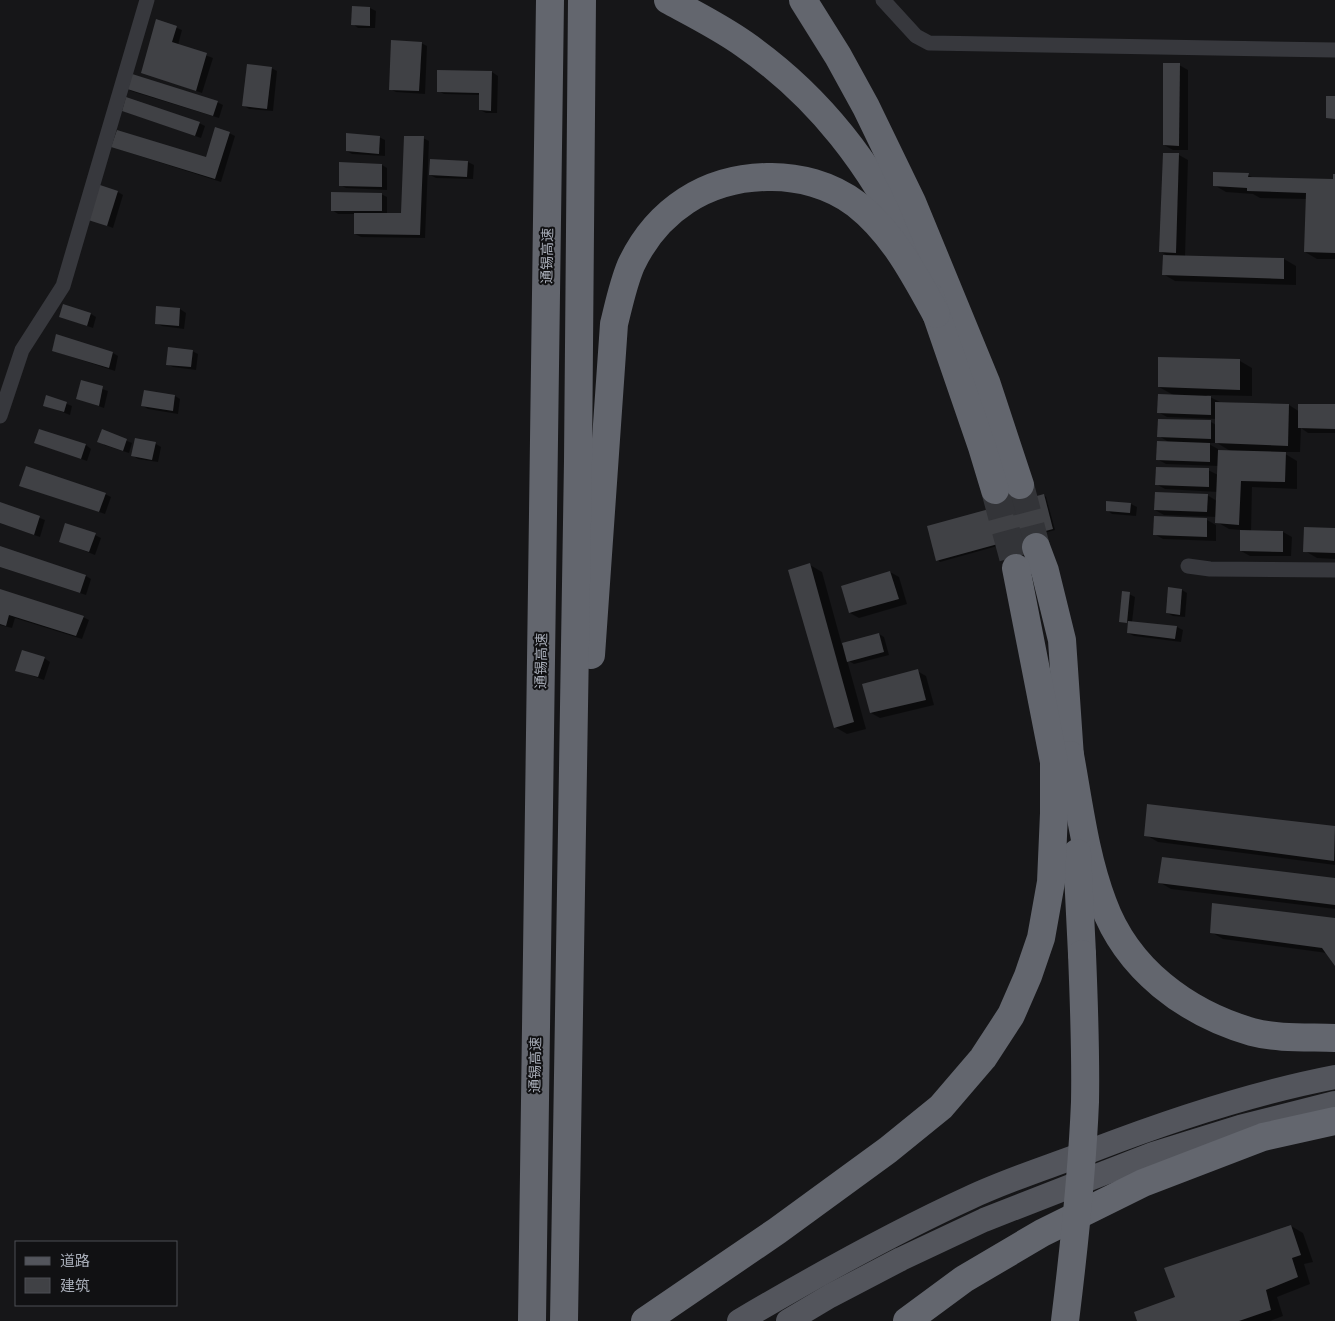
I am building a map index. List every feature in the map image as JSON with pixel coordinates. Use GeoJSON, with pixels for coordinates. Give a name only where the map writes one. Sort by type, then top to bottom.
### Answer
{"type":"FeatureCollection","features":[{"type":"Feature","properties":{"kind":"highway"},"geometry":{"type":"LineString","coordinates":[[540,0],[547,240]]}},
{"type":"Feature","properties":{"kind":"highway","name":"通锡高速"},"geometry":{"type":"LineString","coordinates":[[532,1321],[550,0]]}},
{"type":"Feature","properties":{"kind":"highway"},"geometry":{"type":"LineString","coordinates":[[564,1321],[578,461],[582,0]]}},
{"type":"Feature","properties":{"kind":"highway"},"geometry":{"type":"LineString","coordinates":[[668,0],[709,12],[745,45],[773,66],[832,122],[880,189],[901,226],[917,260],[986,382],[1008,487]]}},
{"type":"Feature","properties":{"kind":"highway"},"geometry":{"type":"LineString","coordinates":[[804,0],[866,107],[912,202],[943,305]]}},
{"type":"Feature","properties":{"kind":"highway"},"geometry":{"type":"LineString","coordinates":[[570,891],[600,544],[614,324],[632,265],[646,241],[660,223],[680,204],[701,191],[725,182],[749,177],[778,177],[809,181],[834,191],[876,223],[897,247],[916,276],[943,305]]}},
{"type":"Feature","properties":{"kind":"highway"},"geometry":{"type":"LineString","coordinates":[[1036,547],[1046,571],[1062,640],[1062,759],[1078,870],[1072,1103],[1061,1256],[1052,1321]]}},
{"type":"Feature","properties":{"kind":"highway"},"geometry":{"type":"LineString","coordinates":[[1016,568],[1062,759],[1103,904],[1121,941],[1149,975],[1181,1001],[1214,1019],[1254,1032],[1292,1037],[1335,1038]]}},
{"type":"Feature","properties":{"kind":"highway"},"geometry":{"type":"LineString","coordinates":[[645,1321],[778,1230],[888,1150],[941,1107],[983,1058],[1011,1015],[1028,976],[1041,938],[1051,882],[1054,813],[1062,759]]}},
{"type":"Feature","properties":{"kind":"highway"},"geometry":{"type":"LineString","coordinates":[[1065,1321],[1073,1258],[1085,1102],[1085,1019],[1077,955]]}},
{"type":"Feature","properties":{"kind":"highway"},"geometry":{"type":"LineString","coordinates":[[907,1321],[964,1279],[1033,1238],[1143,1183],[1263,1137],[1335,1121]]}},
{"type":"Feature","properties":{"kind":"main road"},"geometry":{"type":"LineString","coordinates":[[739,1321],[883,1240],[971,1196],[1146,1130],[1233,1103],[1335,1077]]}},
{"type":"Feature","properties":{"kind":"main road"},"geometry":{"type":"LineString","coordinates":[[788,1321],[901,1258],[984,1220],[1153,1154],[1240,1127],[1335,1103]]}},
{"type":"Feature","properties":{"kind":"street"},"geometry":{"type":"LineString","coordinates":[[0,416],[22,350],[63,286],[147,0]]}},
{"type":"Feature","properties":{"kind":"street"},"geometry":{"type":"LineString","coordinates":[[883,0],[916,36],[928,43],[1335,50]]}},
{"type":"Feature","properties":{"kind":"street"},"geometry":{"type":"LineString","coordinates":[[1188,566],[1210,569],[1335,570]]}},
{"type":"Feature","properties":{"kind":"building"},"geometry":{"type":"Polygon","coordinates":[[[352,6],[370,7],[370,26],[351,25],[352,6]]]}},
{"type":"Feature","properties":{"kind":"building"},"geometry":{"type":"Polygon","coordinates":[[[156,19],[177,26],[172,42],[207,53],[196,91],[141,73],[156,19]]]}},
{"type":"Feature","properties":{"kind":"building"},"geometry":{"type":"Polygon","coordinates":[[[391,40],[422,42],[419,91],[389,90],[391,40]]]}},
{"type":"Feature","properties":{"kind":"building"},"geometry":{"type":"Polygon","coordinates":[[[1163,63],[1180,63],[1179,146],[1163,145],[1163,63]]]}},
{"type":"Feature","properties":{"kind":"building"},"geometry":{"type":"Polygon","coordinates":[[[247,64],[272,67],[267,109],[242,106],[247,64]]]}},
{"type":"Feature","properties":{"kind":"building"},"geometry":{"type":"Polygon","coordinates":[[[437,70],[492,71],[491,111],[479,110],[479,93],[437,92],[437,70]]]}},
{"type":"Feature","properties":{"kind":"building"},"geometry":{"type":"Polygon","coordinates":[[[129,73],[218,101],[213,116],[124,88],[129,73]]]}},
{"type":"Feature","properties":{"kind":"building"},"geometry":{"type":"Polygon","coordinates":[[[1326,96],[1335,96],[1335,119],[1326,118],[1326,96]]]}},
{"type":"Feature","properties":{"kind":"building"},"geometry":{"type":"Polygon","coordinates":[[[126,97],[200,122],[195,136],[122,111],[126,97]]]}},
{"type":"Feature","properties":{"kind":"building"},"geometry":{"type":"Polygon","coordinates":[[[215,127],[230,132],[215,179],[111,147],[117,130],[206,157],[215,127]]]}},
{"type":"Feature","properties":{"kind":"building"},"geometry":{"type":"Polygon","coordinates":[[[346,133],[380,136],[379,154],[346,151],[346,133]]]}},
{"type":"Feature","properties":{"kind":"building"},"geometry":{"type":"Polygon","coordinates":[[[404,136],[424,136],[420,235],[354,234],[354,213],[401,213],[404,136]]]}},
{"type":"Feature","properties":{"kind":"building"},"geometry":{"type":"Polygon","coordinates":[[[1163,153],[1179,153],[1176,253],[1159,252],[1163,153]]]}},
{"type":"Feature","properties":{"kind":"building"},"geometry":{"type":"Polygon","coordinates":[[[430,159],[468,161],[467,177],[429,175],[430,159]]]}},
{"type":"Feature","properties":{"kind":"building"},"geometry":{"type":"Polygon","coordinates":[[[339,162],[382,164],[382,187],[339,186],[339,162]]]}},
{"type":"Feature","properties":{"kind":"building"},"geometry":{"type":"Polygon","coordinates":[[[1213,172],[1249,173],[1248,177],[1333,179],[1333,174],[1335,174],[1335,253],[1304,252],[1306,193],[1247,191],[1247,188],[1213,186],[1213,172]]]}},
{"type":"Feature","properties":{"kind":"building"},"geometry":{"type":"Polygon","coordinates":[[[97,184],[118,191],[107,226],[85,219],[97,184]]]}},
{"type":"Feature","properties":{"kind":"building"},"geometry":{"type":"Polygon","coordinates":[[[331,192],[382,193],[382,211],[331,211],[331,192]]]}},
{"type":"Feature","properties":{"kind":"building"},"geometry":{"type":"Polygon","coordinates":[[[1163,255],[1284,258],[1284,279],[1162,275],[1163,255]]]}},
{"type":"Feature","properties":{"kind":"building"},"geometry":{"type":"Polygon","coordinates":[[[63,304],[91,313],[87,326],[59,317],[63,304]]]}},
{"type":"Feature","properties":{"kind":"building"},"geometry":{"type":"Polygon","coordinates":[[[156,306],[180,308],[179,326],[155,324],[156,306]]]}},
{"type":"Feature","properties":{"kind":"building"},"geometry":{"type":"Polygon","coordinates":[[[56,334],[113,352],[109,368],[52,351],[56,334]]]}},
{"type":"Feature","properties":{"kind":"building"},"geometry":{"type":"Polygon","coordinates":[[[168,347],[193,350],[191,367],[166,365],[168,347]]]}},
{"type":"Feature","properties":{"kind":"building"},"geometry":{"type":"Polygon","coordinates":[[[1158,357],[1240,359],[1240,390],[1158,387],[1158,357]]]}},
{"type":"Feature","properties":{"kind":"building"},"geometry":{"type":"Polygon","coordinates":[[[81,380],[103,386],[99,406],[76,399],[81,380]]]}},
{"type":"Feature","properties":{"kind":"building"},"geometry":{"type":"Polygon","coordinates":[[[144,390],[175,395],[173,411],[141,406],[144,390]]]}},
{"type":"Feature","properties":{"kind":"building"},"geometry":{"type":"Polygon","coordinates":[[[1158,394],[1211,396],[1211,415],[1157,413],[1158,394]]]}},
{"type":"Feature","properties":{"kind":"building"},"geometry":{"type":"Polygon","coordinates":[[[46,395],[67,402],[64,412],[43,406],[46,395]]]}},
{"type":"Feature","properties":{"kind":"building"},"geometry":{"type":"Polygon","coordinates":[[[1215,402],[1289,404],[1288,446],[1215,443],[1215,402]]]}},
{"type":"Feature","properties":{"kind":"building"},"geometry":{"type":"Polygon","coordinates":[[[1298,404],[1335,404],[1335,429],[1298,428],[1298,404]]]}},
{"type":"Feature","properties":{"kind":"building"},"geometry":{"type":"Polygon","coordinates":[[[1158,419],[1211,420],[1211,439],[1157,437],[1158,419]]]}},
{"type":"Feature","properties":{"kind":"building"},"geometry":{"type":"Polygon","coordinates":[[[39,429],[86,444],[81,459],[34,443],[39,429]]]}},
{"type":"Feature","properties":{"kind":"building"},"geometry":{"type":"Polygon","coordinates":[[[102,429],[127,439],[123,451],[97,442],[102,429]]]}},
{"type":"Feature","properties":{"kind":"building"},"geometry":{"type":"Polygon","coordinates":[[[135,438],[156,442],[152,460],[131,456],[135,438]]]}},
{"type":"Feature","properties":{"kind":"building"},"geometry":{"type":"Polygon","coordinates":[[[1157,441],[1210,443],[1210,462],[1156,460],[1157,441]]]}},
{"type":"Feature","properties":{"kind":"building"},"geometry":{"type":"Polygon","coordinates":[[[1218,450],[1286,452],[1285,482],[1241,481],[1239,525],[1215,523],[1218,450]]]}},
{"type":"Feature","properties":{"kind":"building"},"geometry":{"type":"Polygon","coordinates":[[[26,466],[106,493],[99,512],[19,486],[26,466]]]}},
{"type":"Feature","properties":{"kind":"building"},"geometry":{"type":"Polygon","coordinates":[[[1156,467],[1209,468],[1209,487],[1155,485],[1156,467]]]}},
{"type":"Feature","properties":{"kind":"building"},"geometry":{"type":"Polygon","coordinates":[[[1155,492],[1208,494],[1207,512],[1154,510],[1155,492]]]}},
{"type":"Feature","properties":{"kind":"building"},"geometry":{"type":"Polygon","coordinates":[[[1044,494],[1053,529],[936,561],[927,526],[1044,494]]]}},
{"type":"Feature","properties":{"kind":"building"},"geometry":{"type":"Polygon","coordinates":[[[1106,501],[1131,503],[1130,513],[1106,511],[1106,501]]]}},
{"type":"Feature","properties":{"kind":"building"},"geometry":{"type":"Polygon","coordinates":[[[0,502],[40,516],[34,535],[0,523],[0,502]]]}},
{"type":"Feature","properties":{"kind":"building"},"geometry":{"type":"Polygon","coordinates":[[[1154,516],[1207,518],[1207,537],[1153,535],[1154,516]]]}},
{"type":"Feature","properties":{"kind":"building"},"geometry":{"type":"Polygon","coordinates":[[[65,523],[96,533],[89,552],[59,542],[65,523]]]}},
{"type":"Feature","properties":{"kind":"building"},"geometry":{"type":"Polygon","coordinates":[[[1304,527],[1335,528],[1335,553],[1303,552],[1304,527]]]}},
{"type":"Feature","properties":{"kind":"building"},"geometry":{"type":"Polygon","coordinates":[[[1240,530],[1283,531],[1283,552],[1240,551],[1240,530]]]}},
{"type":"Feature","properties":{"kind":"building"},"geometry":{"type":"Polygon","coordinates":[[[0,546],[86,575],[80,593],[0,567],[0,546]]]}},
{"type":"Feature","properties":{"kind":"building"},"geometry":{"type":"Polygon","coordinates":[[[810,563],[854,722],[834,728],[788,570],[810,563]]]}},
{"type":"Feature","properties":{"kind":"building"},"geometry":{"type":"Polygon","coordinates":[[[890,571],[899,599],[849,613],[841,586],[890,571]]]}},
{"type":"Feature","properties":{"kind":"building"},"geometry":{"type":"Polygon","coordinates":[[[1168,587],[1182,589],[1180,615],[1166,613],[1168,587]]]}},
{"type":"Feature","properties":{"kind":"building"},"geometry":{"type":"Polygon","coordinates":[[[0,589],[84,616],[76,636],[9,615],[6,626],[0,624],[0,589]]]}},
{"type":"Feature","properties":{"kind":"building"},"geometry":{"type":"Polygon","coordinates":[[[1122,591],[1130,592],[1127,623],[1119,622],[1122,591]]]}},
{"type":"Feature","properties":{"kind":"building"},"geometry":{"type":"Polygon","coordinates":[[[1128,621],[1177,626],[1175,639],[1127,633],[1128,621]]]}},
{"type":"Feature","properties":{"kind":"building"},"geometry":{"type":"Polygon","coordinates":[[[879,633],[884,652],[847,662],[842,643],[879,633]]]}},
{"type":"Feature","properties":{"kind":"building"},"geometry":{"type":"Polygon","coordinates":[[[22,650],[45,657],[38,677],[15,671],[22,650]]]}},
{"type":"Feature","properties":{"kind":"building"},"geometry":{"type":"Polygon","coordinates":[[[918,669],[926,700],[870,713],[862,684],[918,669]]]}},
{"type":"Feature","properties":{"kind":"building"},"geometry":{"type":"Polygon","coordinates":[[[1147,804],[1335,826],[1334,861],[1144,836],[1147,804]]]}},
{"type":"Feature","properties":{"kind":"building"},"geometry":{"type":"Polygon","coordinates":[[[1162,857],[1335,878],[1335,905],[1158,883],[1162,857]]]}},
{"type":"Feature","properties":{"kind":"building"},"geometry":{"type":"Polygon","coordinates":[[[1212,903],[1335,918],[1335,966],[1322,948],[1210,933],[1212,903]]]}},
{"type":"Feature","properties":{"kind":"building"},"geometry":{"type":"Polygon","coordinates":[[[1291,1225],[1301,1255],[1292,1258],[1298,1277],[1266,1290],[1271,1310],[1239,1321],[1137,1321],[1134,1312],[1175,1297],[1164,1268],[1291,1225]]]}},
{"type":"Feature","properties":{"kind":"tunnel"},"geometry":{"type":"LineString","coordinates":[[1020,485],[1036,547]]}},
{"type":"Feature","properties":{"kind":"tunnel"},"geometry":{"type":"LineString","coordinates":[[995,490],[1016,568]]}}]}
